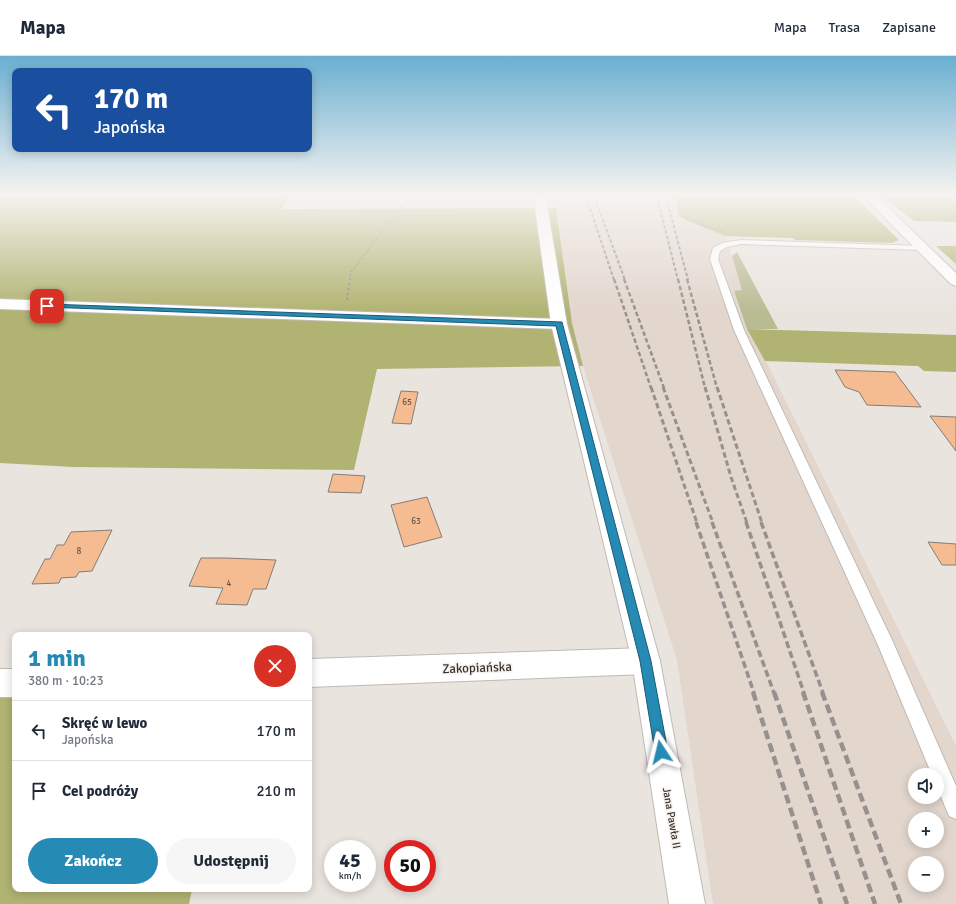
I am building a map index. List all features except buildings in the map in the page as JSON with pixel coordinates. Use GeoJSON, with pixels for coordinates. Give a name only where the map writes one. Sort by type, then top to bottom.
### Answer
{"type":"FeatureCollection","features":[{"type":"Feature","properties":{"kind":"street","name":"Jana Pawła II"},"geometry":{"type":"LineString","coordinates":[[544,233],[559,324],[646,661],[687,904]]}},
{"type":"Feature","properties":{"kind":"street"},"geometry":{"type":"LineString","coordinates":[[906,233],[956,281]]}},
{"type":"Feature","properties":{"kind":"street"},"geometry":{"type":"LineString","coordinates":[[0,304],[559,324]]}},
{"type":"Feature","properties":{"kind":"street","name":"Zakopiańska"},"geometry":{"type":"LineString","coordinates":[[312,673],[646,661]]}},
{"type":"Feature","properties":{"kind":"street"},"geometry":{"type":"LineString","coordinates":[[0,683],[12,682]]}},
{"type":"Feature","properties":{"kind":"lane"},"geometry":{"type":"LineString","coordinates":[[922,248],[741,242],[725,245],[716,250],[714,259],[739,330],[886,645],[956,809]]}},
{"type":"Feature","properties":{"kind":"path"},"geometry":{"type":"LineString","coordinates":[[346,316],[351,272],[381,233]]}},
{"type":"Feature","properties":{"kind":"path"},"geometry":{"type":"LineString","coordinates":[[728,233],[750,238],[753,243]]}},
{"type":"Feature","properties":{"kind":"shaded area"},"geometry":{"type":"Polygon","coordinates":[[[559,233],[717,233],[726,236],[742,290],[734,292],[747,329],[766,361],[956,746],[956,904],[713,904],[677,660],[583,366],[572,323],[559,233]]]}},
{"type":"Feature","properties":{"kind":"green space"},"geometry":{"type":"Polygon","coordinates":[[[0,233],[559,233],[572,323],[583,366],[377,369],[354,470],[73,467],[0,463],[0,233]]]}},
{"type":"Feature","properties":{"kind":"green space"},"geometry":{"type":"Polygon","coordinates":[[[717,233],[891,233],[899,240],[892,243],[726,236],[717,233]]]}},
{"type":"Feature","properties":{"kind":"green space"},"geometry":{"type":"Polygon","coordinates":[[[936,246],[956,246],[956,264],[936,246]]]}},
{"type":"Feature","properties":{"kind":"green space"},"geometry":{"type":"Polygon","coordinates":[[[737,252],[778,329],[747,329],[734,291],[742,290],[732,256],[737,252]]]}},
{"type":"Feature","properties":{"kind":"green space"},"geometry":{"type":"Polygon","coordinates":[[[747,329],[956,335],[956,372],[924,371],[918,366],[765,361],[747,329]]]}},
{"type":"Feature","properties":{"kind":"green space"},"geometry":{"type":"Polygon","coordinates":[[[12,696],[12,892],[191,892],[189,904],[0,904],[0,697],[12,696]]]}},
{"type":"Feature","properties":{"kind":"railway"},"geometry":{"type":"LineString","coordinates":[[598,233],[614,280]]}},
{"type":"Feature","properties":{"kind":"railway"},"geometry":{"type":"LineString","coordinates":[[608,233],[625,280]]}},
{"type":"Feature","properties":{"kind":"railway"},"geometry":{"type":"LineString","coordinates":[[666,233],[678,280]]}},
{"type":"Feature","properties":{"kind":"railway"},"geometry":{"type":"LineString","coordinates":[[675,233],[688,280]]}},
{"type":"Feature","properties":{"kind":"railway"},"geometry":{"type":"LineString","coordinates":[[614,279],[651,388]]}},
{"type":"Feature","properties":{"kind":"railway"},"geometry":{"type":"LineString","coordinates":[[624,279],[664,388]]}},
{"type":"Feature","properties":{"kind":"railway"},"geometry":{"type":"LineString","coordinates":[[678,279],[705,388]]}},
{"type":"Feature","properties":{"kind":"railway"},"geometry":{"type":"LineString","coordinates":[[687,279],[717,388]]}},
{"type":"Feature","properties":{"kind":"railway"},"geometry":{"type":"LineString","coordinates":[[651,387],[697,523]]}},
{"type":"Feature","properties":{"kind":"railway"},"geometry":{"type":"LineString","coordinates":[[663,387],[713,523]]}},
{"type":"Feature","properties":{"kind":"railway"},"geometry":{"type":"LineString","coordinates":[[705,387],[731,477],[747,523]]}},
{"type":"Feature","properties":{"kind":"railway"},"geometry":{"type":"LineString","coordinates":[[717,387],[762,523]]}},
{"type":"Feature","properties":{"kind":"railway"},"geometry":{"type":"LineString","coordinates":[[696,522],[754,693]]}},
{"type":"Feature","properties":{"kind":"railway"},"geometry":{"type":"LineString","coordinates":[[712,522],[774,693]]}},
{"type":"Feature","properties":{"kind":"railway"},"geometry":{"type":"LineString","coordinates":[[746,522],[804,693]]}},
{"type":"Feature","properties":{"kind":"railway"},"geometry":{"type":"LineString","coordinates":[[761,522],[823,693]]}},
{"type":"Feature","properties":{"kind":"railway"},"geometry":{"type":"LineString","coordinates":[[753,692],[821,904]]}},
{"type":"Feature","properties":{"kind":"railway"},"geometry":{"type":"LineString","coordinates":[[774,692],[847,904]]}},
{"type":"Feature","properties":{"kind":"railway"},"geometry":{"type":"LineString","coordinates":[[803,692],[875,904]]}},
{"type":"Feature","properties":{"kind":"railway"},"geometry":{"type":"LineString","coordinates":[[822,692],[901,904]]}},
{"type":"Feature","properties":{"kind":"route"},"geometry":{"type":"LineString","coordinates":[[47,306],[559,324],[646,661],[661,752]]}}]}
